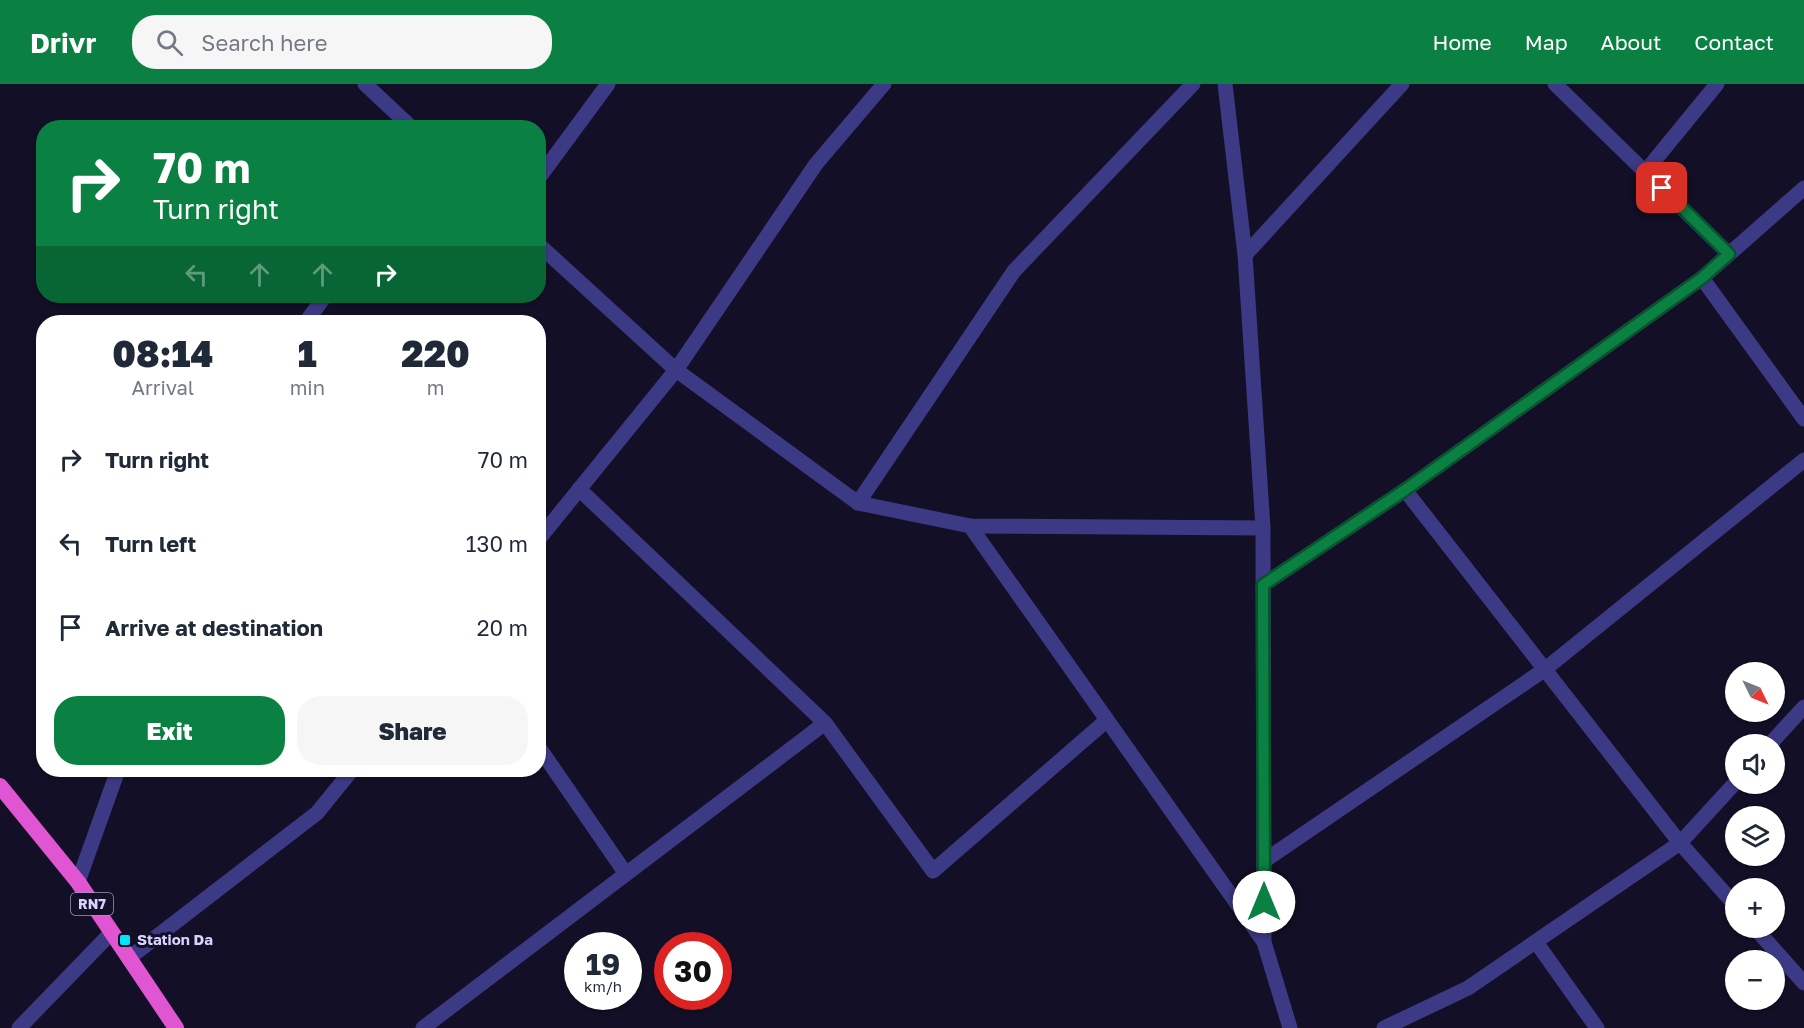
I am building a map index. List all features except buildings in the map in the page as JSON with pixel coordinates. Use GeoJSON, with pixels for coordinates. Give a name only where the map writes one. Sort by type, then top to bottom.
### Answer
{"type":"FeatureCollection","features":[{"type":"Feature","properties":{"kind":"highway","name":"RN7"},"geometry":{"type":"LineString","coordinates":[[0,786],[78,882],[176,1028]]}},
{"type":"Feature","properties":{"kind":"street"},"geometry":{"type":"LineString","coordinates":[[365,84],[403,120]]}},
{"type":"Feature","properties":{"kind":"street"},"geometry":{"type":"LineString","coordinates":[[546,167],[608,84]]}},
{"type":"Feature","properties":{"kind":"street"},"geometry":{"type":"LineString","coordinates":[[546,530],[676,370],[816,164],[884,84]]}},
{"type":"Feature","properties":{"kind":"street"},"geometry":{"type":"LineString","coordinates":[[858,503],[1014,271],[1193,84]]}},
{"type":"Feature","properties":{"kind":"street"},"geometry":{"type":"LineString","coordinates":[[1225,84],[1245,255],[1263,528],[1264,942],[1290,1028]]}},
{"type":"Feature","properties":{"kind":"street"},"geometry":{"type":"LineString","coordinates":[[1245,255],[1402,84]]}},
{"type":"Feature","properties":{"kind":"street"},"geometry":{"type":"LineString","coordinates":[[1555,84],[1729,254]]}},
{"type":"Feature","properties":{"kind":"street"},"geometry":{"type":"LineString","coordinates":[[1645,171],[1717,84]]}},
{"type":"Feature","properties":{"kind":"street"},"geometry":{"type":"LineString","coordinates":[[1263,585],[1405,490],[1702,278],[1804,188]]}},
{"type":"Feature","properties":{"kind":"street"},"geometry":{"type":"LineString","coordinates":[[546,251],[676,370],[858,503],[970,526],[1263,528]]}},
{"type":"Feature","properties":{"kind":"street"},"geometry":{"type":"LineString","coordinates":[[1702,278],[1804,419]]}},
{"type":"Feature","properties":{"kind":"street"},"geometry":{"type":"LineString","coordinates":[[1264,861],[1544,670],[1804,460]]}},
{"type":"Feature","properties":{"kind":"street"},"geometry":{"type":"LineString","coordinates":[[579,489],[825,723],[933,871],[1107,720]]}},
{"type":"Feature","properties":{"kind":"street"},"geometry":{"type":"LineString","coordinates":[[1405,490],[1680,843],[1725,894]]}},
{"type":"Feature","properties":{"kind":"street"},"geometry":{"type":"LineString","coordinates":[[970,526],[1264,942]]}},
{"type":"Feature","properties":{"kind":"street"},"geometry":{"type":"LineString","coordinates":[[1779,734],[1804,707]]}},
{"type":"Feature","properties":{"kind":"street"},"geometry":{"type":"LineString","coordinates":[[423,1028],[825,723]]}},
{"type":"Feature","properties":{"kind":"street"},"geometry":{"type":"LineString","coordinates":[[546,758],[626,874]]}},
{"type":"Feature","properties":{"kind":"street"},"geometry":{"type":"LineString","coordinates":[[78,882],[116,777]]}},
{"type":"Feature","properties":{"kind":"street"},"geometry":{"type":"LineString","coordinates":[[129,958],[317,813],[346,777]]}},
{"type":"Feature","properties":{"kind":"street"},"geometry":{"type":"LineString","coordinates":[[1384,1028],[1468,988],[1536,942],[1680,843],[1725,794]]}},
{"type":"Feature","properties":{"kind":"street"},"geometry":{"type":"LineString","coordinates":[[20,1028],[112,932]]}},
{"type":"Feature","properties":{"kind":"street"},"geometry":{"type":"LineString","coordinates":[[1765,938],[1802,977]]}},
{"type":"Feature","properties":{"kind":"street"},"geometry":{"type":"LineString","coordinates":[[1536,942],[1597,1028]]}},
{"type":"Feature","properties":{"kind":"place","name":"Station Da"},"geometry":{"type":"Point","coordinates":[125,940]}},
{"type":"Feature","properties":{"kind":"route"},"geometry":{"type":"LineString","coordinates":[[1264,902],[1263,585],[1405,490],[1702,278],[1729,254],[1662,188]]}}]}
